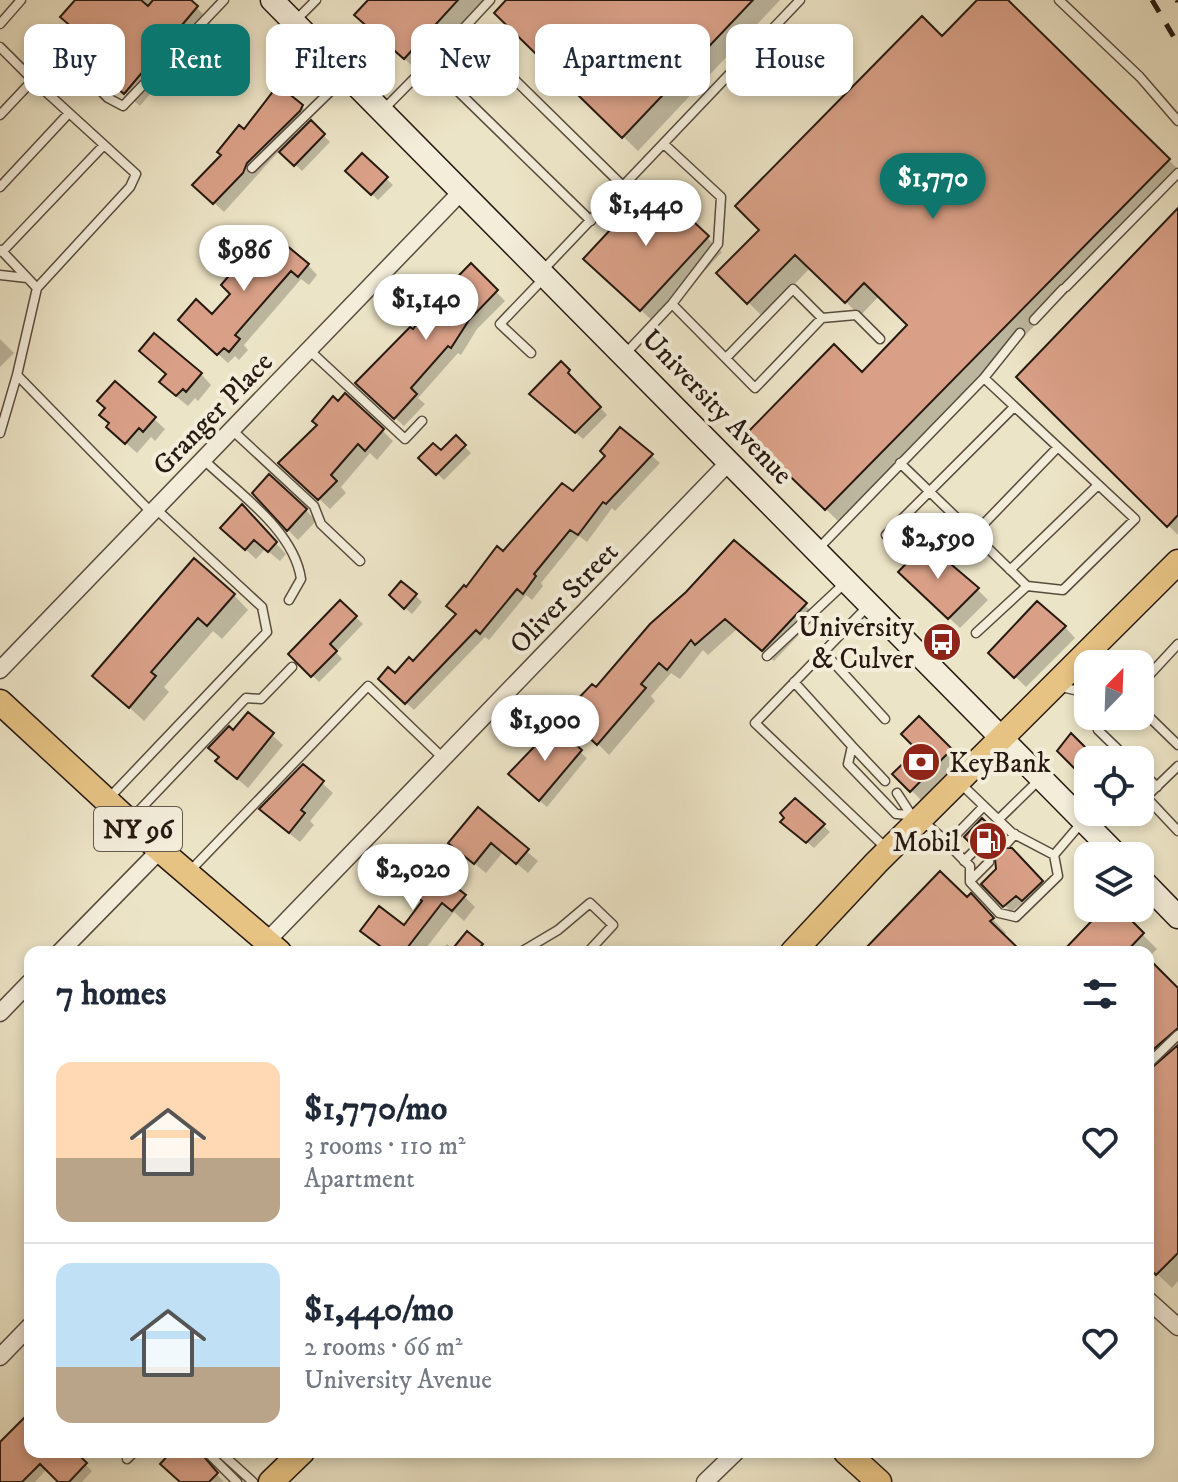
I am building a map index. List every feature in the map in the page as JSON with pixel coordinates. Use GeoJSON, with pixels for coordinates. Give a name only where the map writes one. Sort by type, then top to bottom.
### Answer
{"type":"FeatureCollection","features":[{"type":"Feature","properties":{"kind":"main road","name":"University Avenue"},"geometry":{"type":"LineString","coordinates":[[272,0],[294,22]]}},
{"type":"Feature","properties":{"kind":"main road","name":"University Avenue"},"geometry":{"type":"LineString","coordinates":[[366,96],[545,273],[1074,811]]}},
{"type":"Feature","properties":{"kind":"main road"},"geometry":{"type":"LineString","coordinates":[[1100,650],[1178,562]]}},
{"type":"Feature","properties":{"kind":"main road"},"geometry":{"type":"LineString","coordinates":[[799,946],[889,851],[915,817],[959,783],[1056,686],[1074,673]]}},
{"type":"Feature","properties":{"kind":"main road","name":"NY 96"},"geometry":{"type":"LineString","coordinates":[[0,702],[160,850],[273,946]]}},
{"type":"Feature","properties":{"kind":"main road","name":"University Avenue"},"geometry":{"type":"LineString","coordinates":[[1089,826],[1104,842]]}},
{"type":"Feature","properties":{"kind":"main road"},"geometry":{"type":"LineString","coordinates":[[1154,891],[1176,911]]}},
{"type":"Feature","properties":{"kind":"main road"},"geometry":{"type":"LineString","coordinates":[[271,1482],[296,1458]]}},
{"type":"Feature","properties":{"kind":"main road"},"geometry":{"type":"LineString","coordinates":[[853,1458],[879,1482]]}},
{"type":"Feature","properties":{"kind":"street","name":"Granger Place"},"geometry":{"type":"LineString","coordinates":[[0,670],[461,192]]}},
{"type":"Feature","properties":{"kind":"street","name":"Oliver Street"},"geometry":{"type":"LineString","coordinates":[[273,946],[443,758],[730,461]]}},
{"type":"Feature","properties":{"kind":"street"},"geometry":{"type":"LineString","coordinates":[[66,946],[160,850]]}},
{"type":"Feature","properties":{"kind":"street"},"geometry":{"type":"LineString","coordinates":[[0,1013],[24,988]]}},
{"type":"Feature","properties":{"kind":"street"},"geometry":{"type":"LineString","coordinates":[[1154,1305],[1178,1327]]}},
{"type":"Feature","properties":{"kind":"street"},"geometry":{"type":"LineString","coordinates":[[0,1357],[24,1332]]}},
{"type":"Feature","properties":{"kind":"street"},"geometry":{"type":"LineString","coordinates":[[705,1482],[730,1458]]}},
{"type":"Feature","properties":{"kind":"lane"},"geometry":{"type":"LineString","coordinates":[[0,24],[21,0]]}},
{"type":"Feature","properties":{"kind":"lane"},"geometry":{"type":"LineString","coordinates":[[106,96],[123,106],[224,0]]}},
{"type":"Feature","properties":{"kind":"lane"},"geometry":{"type":"LineString","coordinates":[[294,22],[316,0]]}},
{"type":"Feature","properties":{"kind":"lane"},"geometry":{"type":"LineString","coordinates":[[468,24],[490,0]]}},
{"type":"Feature","properties":{"kind":"lane"},"geometry":{"type":"LineString","coordinates":[[531,353],[500,324],[591,221],[800,0]]}},
{"type":"Feature","properties":{"kind":"lane"},"geometry":{"type":"LineString","coordinates":[[1059,0],[1140,77],[1178,121]]}},
{"type":"Feature","properties":{"kind":"lane"},"geometry":{"type":"LineString","coordinates":[[0,47],[24,71]]}},
{"type":"Feature","properties":{"kind":"lane"},"geometry":{"type":"LineString","coordinates":[[382,112],[411,82]]}},
{"type":"Feature","properties":{"kind":"lane"},"geometry":{"type":"LineString","coordinates":[[519,84],[624,187]]}},
{"type":"Feature","properties":{"kind":"lane"},"geometry":{"type":"LineString","coordinates":[[0,115],[24,90]]}},
{"type":"Feature","properties":{"kind":"lane"},"geometry":{"type":"LineString","coordinates":[[0,433],[37,288],[130,187],[136,174],[50,96]]}},
{"type":"Feature","properties":{"kind":"lane"},"geometry":{"type":"LineString","coordinates":[[252,168],[326,96]]}},
{"type":"Feature","properties":{"kind":"lane"},"geometry":{"type":"LineString","coordinates":[[463,96],[591,221]]}},
{"type":"Feature","properties":{"kind":"lane"},"geometry":{"type":"LineString","coordinates":[[0,187],[69,113]]}},
{"type":"Feature","properties":{"kind":"lane"},"geometry":{"type":"LineString","coordinates":[[37,288],[1,251],[104,145]]}},
{"type":"Feature","properties":{"kind":"lane"},"geometry":{"type":"LineString","coordinates":[[625,354],[672,304],[718,244],[721,197],[665,145]]}},
{"type":"Feature","properties":{"kind":"lane"},"geometry":{"type":"LineString","coordinates":[[1034,320],[1178,173]]}},
{"type":"Feature","properties":{"kind":"lane"},"geometry":{"type":"LineString","coordinates":[[0,275],[28,279]]}},
{"type":"Feature","properties":{"kind":"lane"},"geometry":{"type":"LineString","coordinates":[[726,358],[793,289],[822,318]]}},
{"type":"Feature","properties":{"kind":"lane"},"geometry":{"type":"LineString","coordinates":[[672,304],[755,388],[822,318],[856,315],[880,339]]}},
{"type":"Feature","properties":{"kind":"lane"},"geometry":{"type":"LineString","coordinates":[[816,550],[984,378],[1020,333]]}},
{"type":"Feature","properties":{"kind":"lane"},"geometry":{"type":"LineString","coordinates":[[308,350],[405,439],[422,421]]}},
{"type":"Feature","properties":{"kind":"lane"},"geometry":{"type":"LineString","coordinates":[[17,375],[154,511],[262,607],[267,632],[107,801]]}},
{"type":"Feature","properties":{"kind":"lane"},"geometry":{"type":"LineString","coordinates":[[900,463],[1027,586],[1063,590],[1135,519],[984,378]]}},
{"type":"Feature","properties":{"kind":"lane"},"geometry":{"type":"LineString","coordinates":[[886,535],[1014,407]]}},
{"type":"Feature","properties":{"kind":"lane"},"geometry":{"type":"LineString","coordinates":[[231,430],[314,506],[321,524],[360,561]]}},
{"type":"Feature","properties":{"kind":"lane"},"geometry":{"type":"LineString","coordinates":[[974,534],[1058,447]]}},
{"type":"Feature","properties":{"kind":"lane"},"geometry":{"type":"LineString","coordinates":[[203,459],[269,523],[294,556],[301,579],[289,600]]}},
{"type":"Feature","properties":{"kind":"lane"},"geometry":{"type":"LineString","coordinates":[[1010,570],[1098,485]]}},
{"type":"Feature","properties":{"kind":"lane"},"geometry":{"type":"LineString","coordinates":[[767,656],[846,582]]}},
{"type":"Feature","properties":{"kind":"lane"},"geometry":{"type":"LineString","coordinates":[[976,633],[1027,586]]}},
{"type":"Feature","properties":{"kind":"lane"},"geometry":{"type":"LineString","coordinates":[[869,605],[755,723],[889,851]]}},
{"type":"Feature","properties":{"kind":"lane"},"geometry":{"type":"LineString","coordinates":[[1154,670],[1178,644]]}},
{"type":"Feature","properties":{"kind":"lane"},"geometry":{"type":"LineString","coordinates":[[824,652],[885,719]]}},
{"type":"Feature","properties":{"kind":"lane"},"geometry":{"type":"LineString","coordinates":[[129,821],[246,698],[261,699],[292,667]]}},
{"type":"Feature","properties":{"kind":"lane"},"geometry":{"type":"LineString","coordinates":[[794,682],[885,781]]}},
{"type":"Feature","properties":{"kind":"lane"},"geometry":{"type":"LineString","coordinates":[[188,874],[368,686],[443,758]]}},
{"type":"Feature","properties":{"kind":"lane"},"geometry":{"type":"LineString","coordinates":[[1056,686],[1074,690]]}},
{"type":"Feature","properties":{"kind":"lane"},"geometry":{"type":"LineString","coordinates":[[1154,722],[1178,745]]}},
{"type":"Feature","properties":{"kind":"lane"},"geometry":{"type":"LineString","coordinates":[[1098,730],[1115,746]]}},
{"type":"Feature","properties":{"kind":"lane"},"geometry":{"type":"LineString","coordinates":[[852,746],[848,764],[896,814],[915,817]]}},
{"type":"Feature","properties":{"kind":"lane"},"geometry":{"type":"LineString","coordinates":[[1178,766],[1146,797],[1178,831]]}},
{"type":"Feature","properties":{"kind":"lane"},"geometry":{"type":"LineString","coordinates":[[994,830],[1042,778]]}},
{"type":"Feature","properties":{"kind":"lane"},"geometry":{"type":"LineString","coordinates":[[959,783],[1015,834],[1054,855]]}},
{"type":"Feature","properties":{"kind":"lane"},"geometry":{"type":"LineString","coordinates":[[1154,784],[1157,787]]}},
{"type":"Feature","properties":{"kind":"lane"},"geometry":{"type":"LineString","coordinates":[[897,793],[915,817],[970,866],[970,882],[999,913],[1016,917],[1058,876],[1054,855]]}},
{"type":"Feature","properties":{"kind":"lane"},"geometry":{"type":"LineString","coordinates":[[947,844],[984,806]]}},
{"type":"Feature","properties":{"kind":"lane"},"geometry":{"type":"LineString","coordinates":[[1054,855],[1078,826]]}},
{"type":"Feature","properties":{"kind":"lane"},"geometry":{"type":"LineString","coordinates":[[1007,843],[1015,834]]}},
{"type":"Feature","properties":{"kind":"lane"},"geometry":{"type":"LineString","coordinates":[[964,861],[976,849]]}},
{"type":"Feature","properties":{"kind":"lane"},"geometry":{"type":"LineString","coordinates":[[970,882],[989,862]]}},
{"type":"Feature","properties":{"kind":"lane"},"geometry":{"type":"LineString","coordinates":[[531,946],[558,930],[590,903],[613,925],[594,946]]}},
{"type":"Feature","properties":{"kind":"lane"},"geometry":{"type":"LineString","coordinates":[[1154,1058],[1178,1035]]}},
{"type":"Feature","properties":{"kind":"lane"},"geometry":{"type":"LineString","coordinates":[[213,1458],[237,1482]]}},
{"type":"Feature","properties":{"kind":"lane"},"geometry":{"type":"LineString","coordinates":[[227,1458],[253,1482]]}},
{"type":"Feature","properties":{"kind":"building"},"geometry":{"type":"Polygon","coordinates":[[[75,0],[141,0],[148,6],[153,0],[191,0],[198,6],[183,24],[141,24],[141,74],[125,93],[125,24],[68,24],[60,17],[75,0]]]}},
{"type":"Feature","properties":{"kind":"building"},"geometry":{"type":"Polygon","coordinates":[[[368,0],[458,0],[436,24],[411,24],[411,51],[404,59],[395,51],[395,24],[364,24],[354,15],[368,0]]]}},
{"type":"Feature","properties":{"kind":"building"},"geometry":{"type":"Polygon","coordinates":[[[506,0],[753,0],[730,24],[726,24],[726,28],[710,45],[710,24],[535,24],[535,53],[519,37],[519,24],[505,24],[494,13],[506,0]]]}},
{"type":"Feature","properties":{"kind":"building"},"geometry":{"type":"Polygon","coordinates":[[[977,0],[1008,0],[1170,159],[825,510],[746,434],[834,344],[862,372],[907,325],[864,283],[845,303],[795,255],[747,304],[716,273],[759,230],[735,206],[843,96],[853,96],[853,86],[922,16],[942,36],[977,0]]]}},
{"type":"Feature","properties":{"kind":"building"},"geometry":{"type":"Polygon","coordinates":[[[270,96],[292,96],[303,105],[247,163],[243,173],[213,204],[192,185],[221,155],[217,152],[239,125],[244,129],[270,96]]]}},
{"type":"Feature","properties":{"kind":"building"},"geometry":{"type":"Polygon","coordinates":[[[579,96],[662,96],[622,138],[579,96]]]}},
{"type":"Feature","properties":{"kind":"building"},"geometry":{"type":"Polygon","coordinates":[[[311,120],[325,134],[294,166],[279,152],[311,120]]]}},
{"type":"Feature","properties":{"kind":"building"},"geometry":{"type":"Polygon","coordinates":[[[362,153],[388,177],[371,195],[345,171],[362,153]]]}},
{"type":"Feature","properties":{"kind":"building"},"geometry":{"type":"Polygon","coordinates":[[[653,184],[709,236],[640,311],[583,259],[653,184]]]}},
{"type":"Feature","properties":{"kind":"building"},"geometry":{"type":"Polygon","coordinates":[[[1178,208],[1178,515],[1167,527],[1016,377],[1178,208]]]}},
{"type":"Feature","properties":{"kind":"building"},"geometry":{"type":"Polygon","coordinates":[[[268,230],[309,264],[298,277],[291,271],[235,335],[240,339],[229,352],[224,348],[217,355],[178,320],[196,299],[212,314],[230,294],[221,285],[268,230]]]}},
{"type":"Feature","properties":{"kind":"building"},"geometry":{"type":"Polygon","coordinates":[[[471,263],[498,290],[469,320],[451,348],[448,346],[411,388],[417,394],[394,419],[355,383],[410,327],[413,329],[436,299],[471,263]]]}},
{"type":"Feature","properties":{"kind":"building"},"geometry":{"type":"Polygon","coordinates":[[[154,333],[202,373],[186,392],[183,389],[176,396],[159,382],[166,374],[139,351],[154,333]]]}},
{"type":"Feature","properties":{"kind":"building"},"geometry":{"type":"Polygon","coordinates":[[[561,361],[570,370],[568,373],[601,407],[575,433],[529,394],[561,361]]]}},
{"type":"Feature","properties":{"kind":"building"},"geometry":{"type":"Polygon","coordinates":[[[115,381],[156,417],[143,432],[139,428],[125,444],[106,427],[109,423],[99,415],[105,408],[97,401],[115,381]]]}},
{"type":"Feature","properties":{"kind":"building"},"geometry":{"type":"Polygon","coordinates":[[[345,393],[384,429],[365,451],[358,444],[331,475],[337,481],[318,500],[278,463],[317,425],[312,421],[333,396],[338,401],[345,393]]]}},
{"type":"Feature","properties":{"kind":"building"},"geometry":{"type":"Polygon","coordinates":[[[620,427],[653,454],[606,504],[603,502],[578,535],[570,530],[534,574],[536,576],[523,594],[517,589],[480,634],[476,630],[405,704],[378,679],[388,667],[395,673],[409,657],[413,661],[456,614],[446,606],[464,585],[466,587],[497,546],[503,551],[562,483],[573,491],[605,456],[600,451],[620,427]]]}},
{"type":"Feature","properties":{"kind":"building"},"geometry":{"type":"Polygon","coordinates":[[[456,435],[466,445],[436,475],[418,458],[433,443],[441,450],[456,435]]]}},
{"type":"Feature","properties":{"kind":"building"},"geometry":{"type":"Polygon","coordinates":[[[269,474],[307,509],[287,531],[252,493],[269,474]]]}},
{"type":"Feature","properties":{"kind":"building"},"geometry":{"type":"Polygon","coordinates":[[[242,504],[277,542],[268,552],[254,540],[245,550],[220,528],[242,504]]]}},
{"type":"Feature","properties":{"kind":"building"},"geometry":{"type":"Polygon","coordinates":[[[734,540],[807,603],[762,651],[725,619],[695,645],[691,640],[667,670],[659,663],[641,684],[646,688],[597,745],[583,732],[594,721],[574,703],[592,684],[596,687],[650,624],[686,592],[734,540]]]}},
{"type":"Feature","properties":{"kind":"building"},"geometry":{"type":"Polygon","coordinates":[[[926,543],[979,588],[948,619],[898,572],[926,543]]]}},
{"type":"Feature","properties":{"kind":"building"},"geometry":{"type":"Polygon","coordinates":[[[194,558],[235,594],[207,626],[198,618],[151,672],[156,676],[129,708],[92,676],[194,558]]]}},
{"type":"Feature","properties":{"kind":"building"},"geometry":{"type":"Polygon","coordinates":[[[401,581],[417,594],[404,609],[389,595],[401,581]]]}},
{"type":"Feature","properties":{"kind":"building"},"geometry":{"type":"Polygon","coordinates":[[[340,600],[357,616],[330,644],[337,651],[311,677],[288,654],[340,600]]]}},
{"type":"Feature","properties":{"kind":"building"},"geometry":{"type":"Polygon","coordinates":[[[1037,601],[1066,626],[1014,678],[988,653],[1037,601]]]}},
{"type":"Feature","properties":{"kind":"building"},"geometry":{"type":"Polygon","coordinates":[[[248,712],[274,733],[237,779],[215,761],[219,757],[208,748],[229,726],[233,730],[248,712]]]}},
{"type":"Feature","properties":{"kind":"building","name":"KeyBank"},"geometry":{"type":"Polygon","coordinates":[[[919,716],[952,749],[910,792],[892,774],[917,750],[901,734],[919,716]]]}},
{"type":"Feature","properties":{"kind":"building"},"geometry":{"type":"Polygon","coordinates":[[[554,726],[582,750],[539,801],[508,774],[554,726]]]}},
{"type":"Feature","properties":{"kind":"building"},"geometry":{"type":"Polygon","coordinates":[[[1071,733],[1084,746],[1074,746],[1074,768],[1057,751],[1071,733]]]}},
{"type":"Feature","properties":{"kind":"building"},"geometry":{"type":"Polygon","coordinates":[[[303,764],[324,781],[301,810],[305,813],[289,833],[259,809],[303,764]]]}},
{"type":"Feature","properties":{"kind":"building"},"geometry":{"type":"Polygon","coordinates":[[[795,798],[825,824],[806,843],[780,822],[784,818],[780,813],[795,798]]]}},
{"type":"Feature","properties":{"kind":"building"},"geometry":{"type":"Polygon","coordinates":[[[478,807],[529,849],[516,864],[491,843],[474,864],[448,843],[478,807]]]}},
{"type":"Feature","properties":{"kind":"building"},"geometry":{"type":"Polygon","coordinates":[[[982,818],[1002,838],[1002,848],[1012,848],[1043,881],[1022,901],[1016,896],[1003,907],[981,884],[996,869],[995,859],[990,855],[984,857],[981,845],[971,844],[964,837],[982,818]]]}},
{"type":"Feature","properties":{"kind":"building"},"geometry":{"type":"Polygon","coordinates":[[[424,862],[466,895],[452,911],[442,903],[409,946],[380,946],[360,931],[379,906],[404,925],[422,901],[414,895],[421,886],[411,878],[424,862]]]}},
{"type":"Feature","properties":{"kind":"building"},"geometry":{"type":"Polygon","coordinates":[[[940,871],[967,897],[971,893],[994,918],[990,921],[1016,946],[868,946],[940,871]]]}},
{"type":"Feature","properties":{"kind":"building"},"geometry":{"type":"Polygon","coordinates":[[[1091,922],[1133,922],[1144,933],[1132,946],[1068,946],[1091,922]]]}},
{"type":"Feature","properties":{"kind":"building"},"geometry":{"type":"Polygon","coordinates":[[[467,931],[483,944],[481,946],[455,946],[467,931]]]}},
{"type":"Feature","properties":{"kind":"building"},"geometry":{"type":"Polygon","coordinates":[[[1154,964],[1178,988],[1178,1028],[1154,1049],[1154,964]]]}},
{"type":"Feature","properties":{"kind":"building"},"geometry":{"type":"Polygon","coordinates":[[[1178,1045],[1178,1253],[1156,1275],[1154,1273],[1154,1066],[1178,1045]]]}},
{"type":"Feature","properties":{"kind":"building"},"geometry":{"type":"Polygon","coordinates":[[[24,1418],[24,1458],[82,1458],[87,1463],[69,1482],[58,1482],[40,1464],[22,1482],[0,1482],[0,1442],[24,1418]]]}},
{"type":"Feature","properties":{"kind":"building"},"geometry":{"type":"Polygon","coordinates":[[[166,1458],[205,1458],[218,1473],[209,1482],[180,1482],[160,1464],[166,1458]]]}},
{"type":"Feature","properties":{"kind":"railway"},"geometry":{"type":"LineString","coordinates":[[1152,0],[1178,44]]}},
{"type":"Feature","properties":{"kind":"place","name":"University & Culver"},"geometry":{"type":"Point","coordinates":[942,642]}},
{"type":"Feature","properties":{"kind":"place","name":"KeyBank"},"geometry":{"type":"Point","coordinates":[921,762]}},
{"type":"Feature","properties":{"kind":"place","name":"Mobil"},"geometry":{"type":"Point","coordinates":[988,841]}}]}
